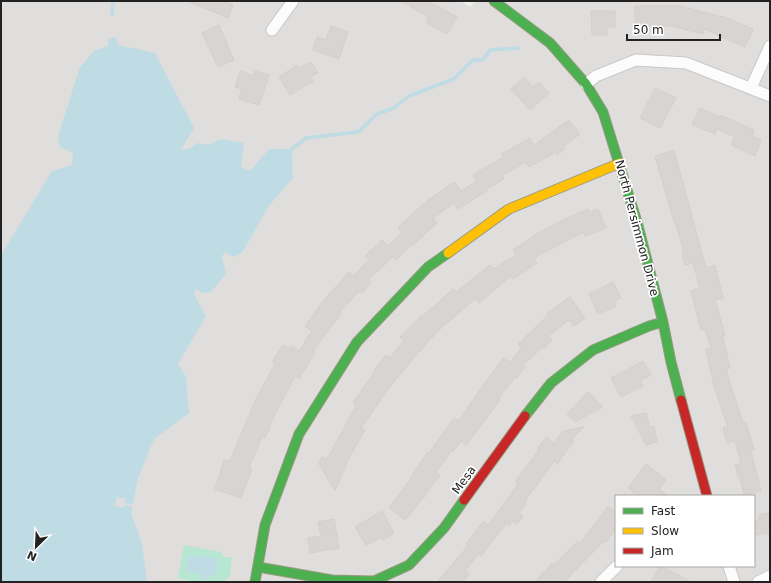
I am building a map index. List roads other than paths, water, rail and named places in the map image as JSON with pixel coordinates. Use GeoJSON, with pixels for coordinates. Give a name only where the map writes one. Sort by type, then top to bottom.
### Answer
{"type":"FeatureCollection","features":[{"type":"Feature","properties":{"kind":"street"},"geometry":{"type":"LineString","coordinates":[[272,30],[292,1]]}},
{"type":"Feature","properties":{"kind":"street","name":"North Persimmon Drive"},"geometry":{"type":"LineString","coordinates":[[494,1],[550,43],[586,84],[603,112],[637,222],[707,495]]}},
{"type":"Feature","properties":{"kind":"street"},"geometry":{"type":"LineString","coordinates":[[751,88],[770,46]]}},
{"type":"Feature","properties":{"kind":"street"},"geometry":{"type":"LineString","coordinates":[[586,84],[596,76],[636,60],[686,63],[770,96]]}},
{"type":"Feature","properties":{"kind":"street"},"geometry":{"type":"LineString","coordinates":[[255,582],[265,525],[299,434],[357,342],[428,267],[509,209],[620,163]]}},
{"type":"Feature","properties":{"kind":"street","name":"Mesa"},"geometry":{"type":"LineString","coordinates":[[258,567],[332,580],[374,581],[409,565],[444,528],[551,383],[593,350],[649,326],[663,322]]}},
{"type":"Feature","properties":{"kind":"street"},"geometry":{"type":"LineString","coordinates":[[601,582],[616,567]]}},
{"type":"Feature","properties":{"kind":"street"},"geometry":{"type":"LineString","coordinates":[[729,567],[734,582]]}},
{"type":"Feature","properties":{"kind":"street"},"geometry":{"type":"LineString","coordinates":[[758,582],[770,576]]}},
{"type":"Feature","properties":{"kind":"water"},"geometry":{"type":"Polygon","coordinates":[[[113,37],[116,38],[118,45],[155,53],[194,128],[181,149],[189,149],[197,143],[209,145],[220,139],[244,143],[241,167],[250,171],[269,149],[292,149],[293,178],[268,207],[242,253],[233,257],[225,252],[222,256],[226,274],[211,292],[203,293],[196,289],[194,294],[206,316],[178,364],[186,377],[189,413],[154,439],[138,478],[131,514],[142,543],[147,582],[1,582],[1,255],[52,171],[72,165],[73,153],[60,147],[58,136],[80,67],[94,51],[108,46],[108,40],[113,37]]]}},
{"type":"Feature","properties":{"kind":"water"},"geometry":{"type":"Polygon","coordinates":[[[189,555],[218,559],[216,573],[208,576],[207,580],[202,579],[203,575],[186,572],[189,555]]]}},
{"type":"Feature","properties":{"kind":"waterway"},"geometry":{"type":"LineString","coordinates":[[112,15],[113,1]]}},
{"type":"Feature","properties":{"kind":"waterway"},"geometry":{"type":"LineString","coordinates":[[292,149],[306,138],[358,132],[377,114],[394,108],[409,96],[454,79],[473,60],[483,60],[490,50],[519,48]]}}]}
